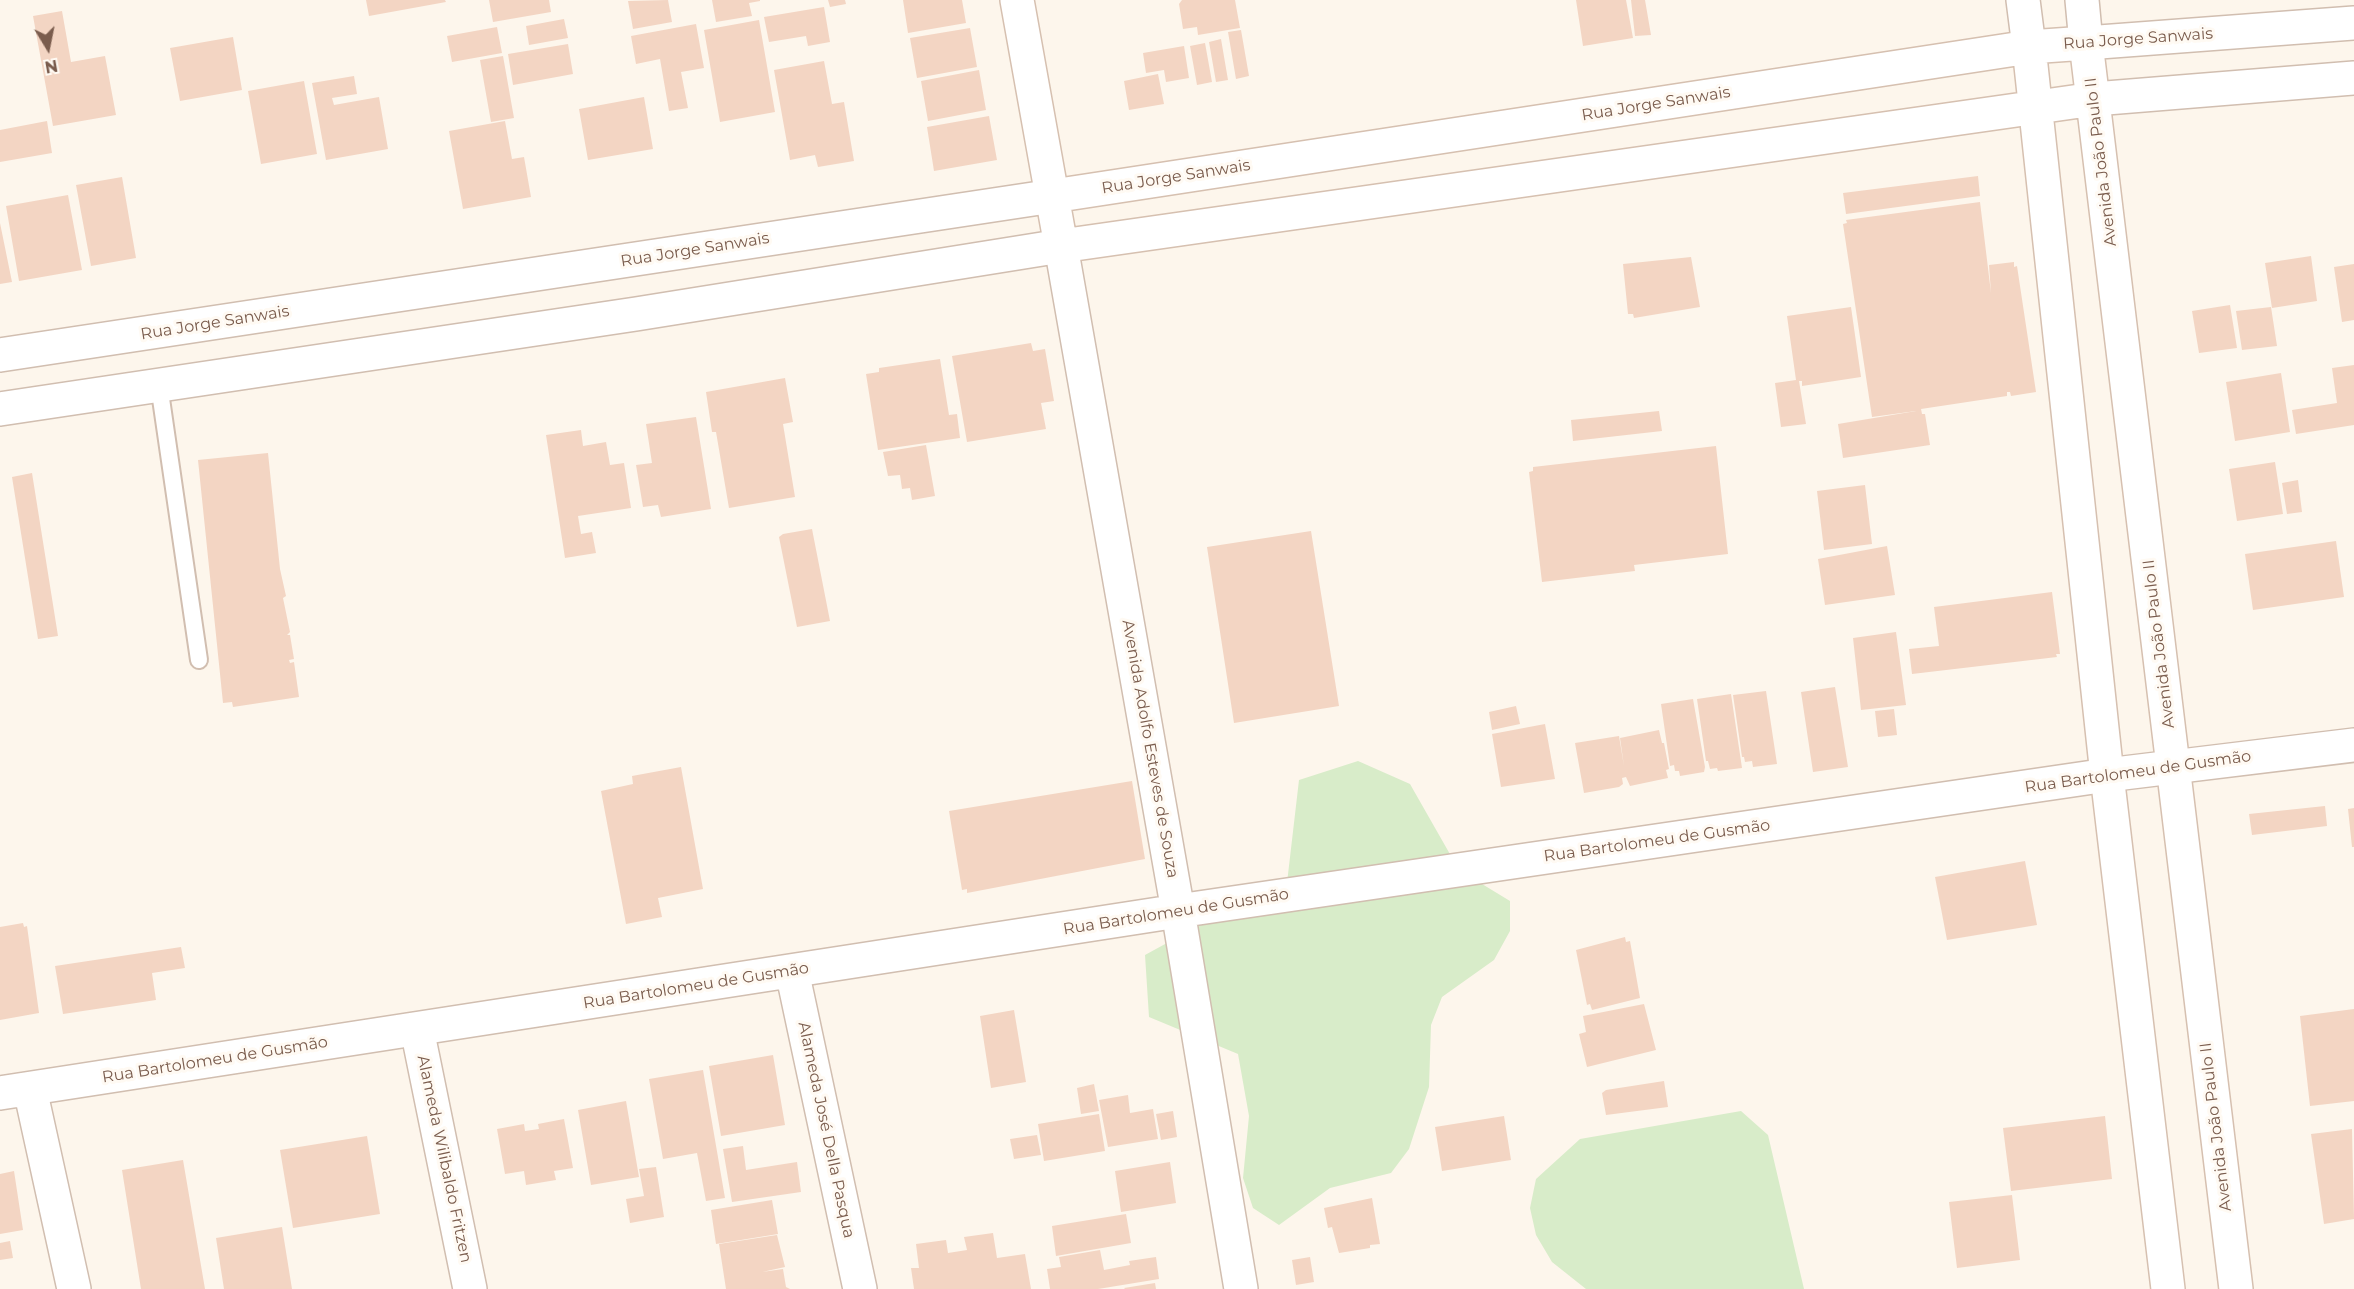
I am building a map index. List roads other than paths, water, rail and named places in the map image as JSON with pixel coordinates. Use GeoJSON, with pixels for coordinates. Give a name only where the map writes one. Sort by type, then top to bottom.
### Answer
{"type":"FeatureCollection","features":[{"type":"Feature","properties":{"kind":"street","name":"Avenida Adolfo Esteves de Souza"},"geometry":{"type":"LineString","coordinates":[[1017,0],[1178,911],[1241,1289]]}},
{"type":"Feature","properties":{"kind":"street"},"geometry":{"type":"LineString","coordinates":[[2023,0],[2037,105],[2108,775],[2168,1289]]}},
{"type":"Feature","properties":{"kind":"street","name":"Avenida João Paulo II"},"geometry":{"type":"LineString","coordinates":[[2082,0],[2236,1289]]}},
{"type":"Feature","properties":{"kind":"street","name":"Rua Jorge Sanwais"},"geometry":{"type":"LineString","coordinates":[[0,355],[2029,47],[2354,23]]}},
{"type":"Feature","properties":{"kind":"street"},"geometry":{"type":"LineString","coordinates":[[0,409],[648,312],[1061,246],[2037,105],[2354,78]]}},
{"type":"Feature","properties":{"kind":"street","name":"Rua Bartolomeu de Gusmão"},"geometry":{"type":"LineString","coordinates":[[15,1091],[1178,911],[2174,765],[2354,745]]}},
{"type":"Feature","properties":{"kind":"street","name":"Alameda José Della Pasqua"},"geometry":{"type":"LineString","coordinates":[[792,971],[860,1289]]}},
{"type":"Feature","properties":{"kind":"street","name":"Alameda Wilibaldo Fritzen"},"geometry":{"type":"LineString","coordinates":[[417,1029],[470,1289]]}},
{"type":"Feature","properties":{"kind":"street"},"geometry":{"type":"LineString","coordinates":[[15,1091],[74,1289]]}},
{"type":"Feature","properties":{"kind":"lane"},"geometry":{"type":"LineString","coordinates":[[159,385],[199,660]]}}]}
